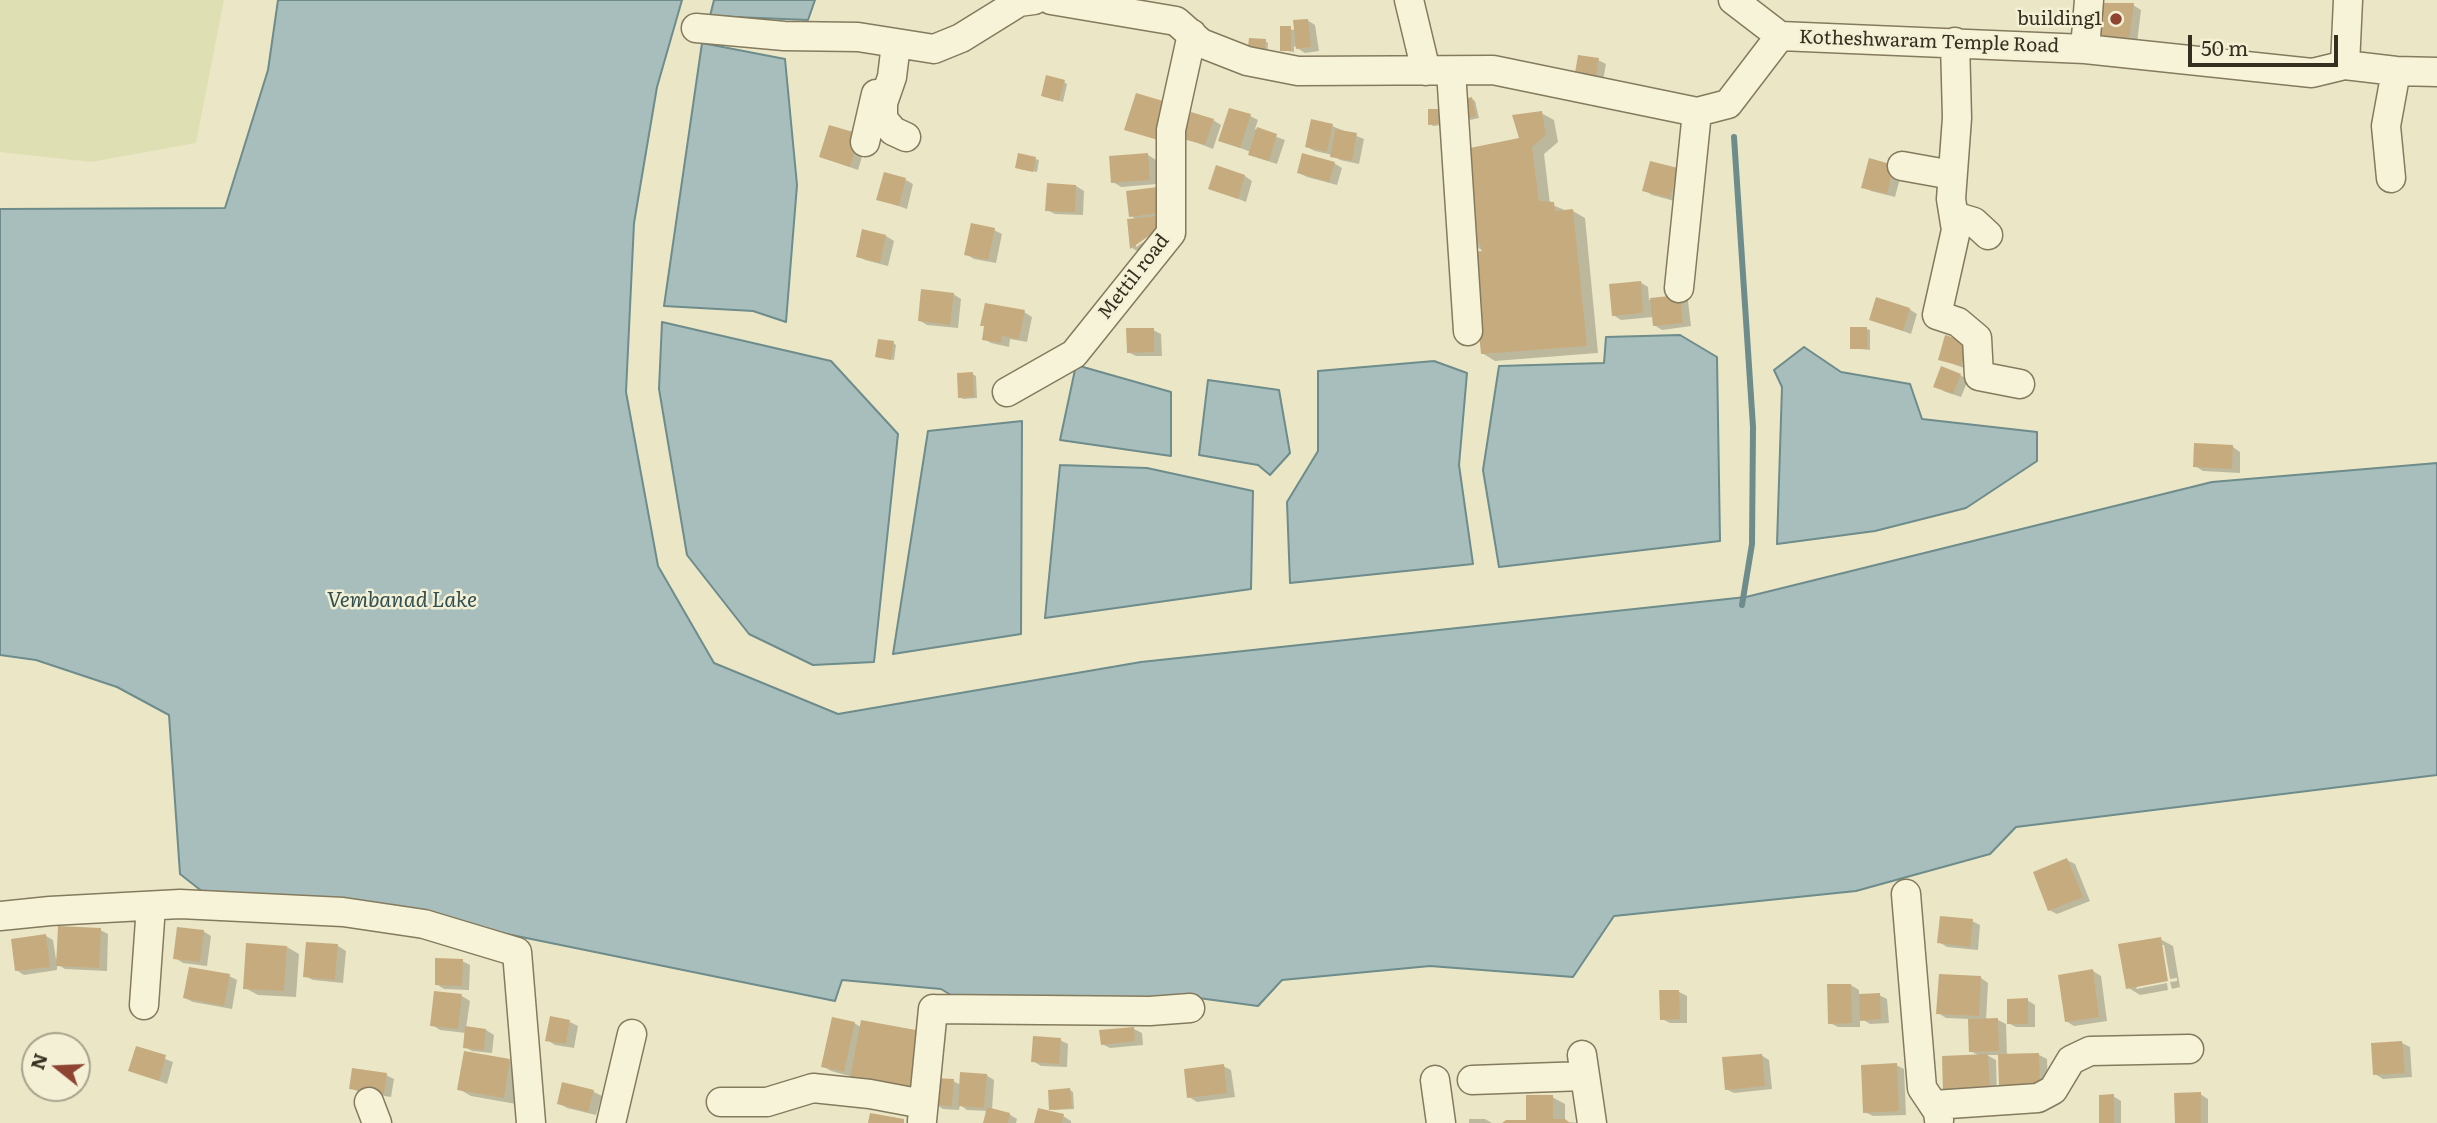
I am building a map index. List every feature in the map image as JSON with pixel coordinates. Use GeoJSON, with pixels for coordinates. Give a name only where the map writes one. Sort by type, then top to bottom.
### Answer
{"type":"FeatureCollection","features":[{"type":"Feature","properties":{"kind":"street"},"geometry":{"type":"LineString","coordinates":[[696,28],[784,36],[858,37],[934,49],[961,38],[979,11],[1034,0]]}},
{"type":"Feature","properties":{"kind":"street","name":"Kotheshwaram Temple Road"},"geometry":{"type":"LineString","coordinates":[[1051,0],[1178,18],[1201,43],[1247,61],[1298,71],[1493,70],[1697,112],[1728,104],[1780,36],[2085,49],[2312,73],[2345,65],[2396,71],[2437,72]]}},
{"type":"Feature","properties":{"kind":"street"},"geometry":{"type":"LineString","coordinates":[[1409,0],[1438,71],[1468,331]]}},
{"type":"Feature","properties":{"kind":"street"},"geometry":{"type":"LineString","coordinates":[[1733,0],[1780,36]]}},
{"type":"Feature","properties":{"kind":"street"},"geometry":{"type":"LineString","coordinates":[[2085,49],[2089,0]]}},
{"type":"Feature","properties":{"kind":"street"},"geometry":{"type":"LineString","coordinates":[[2345,65],[2348,0]]}},
{"type":"Feature","properties":{"kind":"street","name":"Mettil road"},"geometry":{"type":"LineString","coordinates":[[1007,392],[1074,354],[1171,233],[1171,130],[1178,18]]}},
{"type":"Feature","properties":{"kind":"street"},"geometry":{"type":"LineString","coordinates":[[1955,42],[1957,118],[1951,199],[1956,230],[1937,316],[1958,322],[1977,338],[1979,376],[2020,384]]}},
{"type":"Feature","properties":{"kind":"street"},"geometry":{"type":"LineString","coordinates":[[892,43],[892,77],[883,103],[883,119],[892,131],[906,137]]}},
{"type":"Feature","properties":{"kind":"street"},"geometry":{"type":"LineString","coordinates":[[865,142],[892,43]]}},
{"type":"Feature","properties":{"kind":"street"},"geometry":{"type":"LineString","coordinates":[[2391,178],[2386,126],[2396,71]]}},
{"type":"Feature","properties":{"kind":"street"},"geometry":{"type":"LineString","coordinates":[[1679,288],[1697,112]]}},
{"type":"Feature","properties":{"kind":"street"},"geometry":{"type":"LineString","coordinates":[[1902,166],[1952,175]]}},
{"type":"Feature","properties":{"kind":"street"},"geometry":{"type":"LineString","coordinates":[[1954,216],[1974,222],[1988,235]]}},
{"type":"Feature","properties":{"kind":"street"},"geometry":{"type":"LineString","coordinates":[[1906,894],[1923,1088],[1936,1114],[2038,1098],[2053,1090],[2071,1060],[2090,1051],[2189,1049]]}},
{"type":"Feature","properties":{"kind":"street"},"geometry":{"type":"LineString","coordinates":[[0,916],[180,904],[343,912],[424,924],[517,953],[531,1123]]}},
{"type":"Feature","properties":{"kind":"street"},"geometry":{"type":"LineString","coordinates":[[144,1005],[151,906]]}},
{"type":"Feature","properties":{"kind":"street"},"geometry":{"type":"LineString","coordinates":[[721,1102],[767,1102],[813,1088],[870,1094],[923,1114],[923,1018],[1190,1008]]}},
{"type":"Feature","properties":{"kind":"street"},"geometry":{"type":"LineString","coordinates":[[611,1123],[632,1034]]}},
{"type":"Feature","properties":{"kind":"street"},"geometry":{"type":"LineString","coordinates":[[1472,1080],[1583,1066],[1592,1123]]}},
{"type":"Feature","properties":{"kind":"street"},"geometry":{"type":"LineString","coordinates":[[1435,1080],[1441,1123]]}},
{"type":"Feature","properties":{"kind":"green space"},"geometry":{"type":"Polygon","coordinates":[[[0,0],[224,0],[196,143],[91,162],[0,152],[0,0]]]}},
{"type":"Feature","properties":{"kind":"water","name":"Vembanad Lake"},"geometry":{"type":"Polygon","coordinates":[[[278,0],[682,0],[657,87],[634,223],[626,392],[658,566],[714,663],[838,714],[1141,662],[1746,597],[2212,482],[2437,463],[2437,775],[2016,827],[1990,854],[1856,891],[1614,916],[1573,977],[1430,966],[1282,980],[1258,1006],[1191,997],[969,1006],[941,989],[842,980],[835,1001],[345,901],[208,896],[180,874],[169,715],[117,687],[36,660],[0,655],[0,209],[225,208],[268,70],[278,0]]]}},
{"type":"Feature","properties":{"kind":"water"},"geometry":{"type":"Polygon","coordinates":[[[714,0],[815,0],[808,20],[710,16],[714,0]]]}},
{"type":"Feature","properties":{"kind":"water"},"geometry":{"type":"Polygon","coordinates":[[[702,43],[785,59],[797,185],[786,322],[753,311],[664,306],[702,43]]]}},
{"type":"Feature","properties":{"kind":"water"},"geometry":{"type":"Polygon","coordinates":[[[662,322],[831,361],[898,434],[874,662],[813,665],[749,634],[687,555],[659,389],[662,322]]]}},
{"type":"Feature","properties":{"kind":"water"},"geometry":{"type":"Polygon","coordinates":[[[1680,335],[1717,357],[1720,541],[1499,567],[1483,470],[1499,366],[1604,363],[1606,337],[1680,335]]]}},
{"type":"Feature","properties":{"kind":"water"},"geometry":{"type":"Polygon","coordinates":[[[1804,347],[1841,372],[1910,384],[1922,419],[2037,432],[2037,461],[1966,508],[1875,531],[1777,544],[1782,387],[1774,370],[1804,347]]]}},
{"type":"Feature","properties":{"kind":"water"},"geometry":{"type":"Polygon","coordinates":[[[1434,361],[1467,373],[1459,465],[1473,564],[1290,583],[1287,502],[1318,451],[1318,371],[1434,361]]]}},
{"type":"Feature","properties":{"kind":"water"},"geometry":{"type":"Polygon","coordinates":[[[1076,365],[1171,392],[1171,456],[1060,440],[1076,365]]]}},
{"type":"Feature","properties":{"kind":"water"},"geometry":{"type":"Polygon","coordinates":[[[1208,380],[1279,390],[1290,453],[1270,475],[1258,465],[1199,455],[1208,380]]]}},
{"type":"Feature","properties":{"kind":"water"},"geometry":{"type":"Polygon","coordinates":[[[1022,421],[1021,634],[893,654],[928,431],[1022,421]]]}},
{"type":"Feature","properties":{"kind":"water"},"geometry":{"type":"Polygon","coordinates":[[[1060,465],[1147,468],[1253,491],[1251,589],[1045,618],[1060,465]]]}},
{"type":"Feature","properties":{"kind":"building","name":"building1"},"geometry":{"type":"Polygon","coordinates":[[[2103,3],[2134,3],[2129,40],[2096,35],[2103,3]]]}},
{"type":"Feature","properties":{"kind":"building"},"geometry":{"type":"Polygon","coordinates":[[[1308,19],[1311,47],[1296,49],[1293,20],[1308,19]]]}},
{"type":"Feature","properties":{"kind":"building"},"geometry":{"type":"Polygon","coordinates":[[[1280,26],[1291,26],[1291,51],[1280,51],[1280,26]]]}},
{"type":"Feature","properties":{"kind":"building"},"geometry":{"type":"Polygon","coordinates":[[[1249,38],[1266,39],[1264,58],[1247,57],[1249,38]]]}},
{"type":"Feature","properties":{"kind":"building"},"geometry":{"type":"Polygon","coordinates":[[[1578,55],[1599,58],[1594,89],[1573,85],[1578,55]]]}},
{"type":"Feature","properties":{"kind":"building"},"geometry":{"type":"Polygon","coordinates":[[[1046,75],[1065,80],[1059,101],[1041,96],[1046,75]]]}},
{"type":"Feature","properties":{"kind":"building"},"geometry":{"type":"Polygon","coordinates":[[[1136,93],[1170,103],[1158,140],[1124,130],[1136,93]]]}},
{"type":"Feature","properties":{"kind":"building"},"geometry":{"type":"Polygon","coordinates":[[[1472,97],[1476,116],[1465,119],[1461,100],[1472,97]]]}},
{"type":"Feature","properties":{"kind":"building"},"geometry":{"type":"Polygon","coordinates":[[[1229,108],[1251,114],[1240,148],[1218,141],[1229,108]]]}},
{"type":"Feature","properties":{"kind":"building"},"geometry":{"type":"Polygon","coordinates":[[[1428,109],[1438,109],[1439,124],[1428,125],[1428,109]]]}},
{"type":"Feature","properties":{"kind":"building"},"geometry":{"type":"Polygon","coordinates":[[[1542,111],[1546,135],[1532,147],[1539,201],[1554,202],[1555,211],[1573,209],[1587,346],[1481,354],[1471,252],[1482,251],[1479,242],[1468,244],[1460,150],[1519,138],[1512,115],[1542,111]]]}},
{"type":"Feature","properties":{"kind":"building"},"geometry":{"type":"Polygon","coordinates":[[[1191,112],[1214,119],[1205,145],[1183,139],[1191,112]]]}},
{"type":"Feature","properties":{"kind":"building"},"geometry":{"type":"Polygon","coordinates":[[[1311,119],[1333,124],[1327,152],[1305,147],[1311,119]]]}},
{"type":"Feature","properties":{"kind":"building"},"geometry":{"type":"Polygon","coordinates":[[[829,125],[860,134],[850,167],[819,157],[829,125]]]}},
{"type":"Feature","properties":{"kind":"building"},"geometry":{"type":"Polygon","coordinates":[[[1257,127],[1277,134],[1269,161],[1248,155],[1257,127]]]}},
{"type":"Feature","properties":{"kind":"building"},"geometry":{"type":"Polygon","coordinates":[[[1335,129],[1357,133],[1352,161],[1330,157],[1335,129]]]}},
{"type":"Feature","properties":{"kind":"building"},"geometry":{"type":"Polygon","coordinates":[[[1018,153],[1036,157],[1033,172],[1015,168],[1018,153]]]}},
{"type":"Feature","properties":{"kind":"building"},"geometry":{"type":"Polygon","coordinates":[[[1148,153],[1150,180],[1111,183],[1109,156],[1148,153]]]}},
{"type":"Feature","properties":{"kind":"building"},"geometry":{"type":"Polygon","coordinates":[[[1302,153],[1335,162],[1329,182],[1297,173],[1302,153]]]}},
{"type":"Feature","properties":{"kind":"building"},"geometry":{"type":"Polygon","coordinates":[[[1869,158],[1894,165],[1887,194],[1861,188],[1869,158]]]}},
{"type":"Feature","properties":{"kind":"building"},"geometry":{"type":"Polygon","coordinates":[[[1650,161],[1678,168],[1670,198],[1642,191],[1650,161]]]}},
{"type":"Feature","properties":{"kind":"building"},"geometry":{"type":"Polygon","coordinates":[[[1216,165],[1245,175],[1238,199],[1208,189],[1216,165]]]}},
{"type":"Feature","properties":{"kind":"building"},"geometry":{"type":"Polygon","coordinates":[[[884,172],[906,178],[899,206],[876,200],[884,172]]]}},
{"type":"Feature","properties":{"kind":"building"},"geometry":{"type":"Polygon","coordinates":[[[1047,183],[1076,185],[1075,212],[1045,211],[1047,183]]]}},
{"type":"Feature","properties":{"kind":"building"},"geometry":{"type":"Polygon","coordinates":[[[1165,186],[1168,212],[1129,217],[1126,191],[1165,186]]]}},
{"type":"Feature","properties":{"kind":"building"},"geometry":{"type":"Polygon","coordinates":[[[1158,216],[1159,229],[1130,249],[1127,219],[1158,216]]]}},
{"type":"Feature","properties":{"kind":"building"},"geometry":{"type":"Polygon","coordinates":[[[971,223],[995,228],[988,260],[964,255],[971,223]]]}},
{"type":"Feature","properties":{"kind":"building"},"geometry":{"type":"Polygon","coordinates":[[[862,229],[886,235],[880,263],[856,257],[862,229]]]}},
{"type":"Feature","properties":{"kind":"building"},"geometry":{"type":"Polygon","coordinates":[[[1641,281],[1643,313],[1612,316],[1609,284],[1641,281]]]}},
{"type":"Feature","properties":{"kind":"building"},"geometry":{"type":"Polygon","coordinates":[[[921,289],[954,293],[950,325],[918,321],[921,289]]]}},
{"type":"Feature","properties":{"kind":"building"},"geometry":{"type":"Polygon","coordinates":[[[1680,295],[1683,323],[1653,326],[1650,298],[1680,295]]]}},
{"type":"Feature","properties":{"kind":"building"},"geometry":{"type":"Polygon","coordinates":[[[1876,297],[1910,308],[1903,331],[1869,320],[1876,297]]]}},
{"type":"Feature","properties":{"kind":"building"},"geometry":{"type":"Polygon","coordinates":[[[985,303],[1025,310],[1019,339],[1002,336],[1001,343],[982,340],[984,326],[980,326],[985,303]]]}},
{"type":"Feature","properties":{"kind":"building"},"geometry":{"type":"Polygon","coordinates":[[[1850,327],[1867,327],[1867,349],[1850,349],[1850,327]]]}},
{"type":"Feature","properties":{"kind":"building"},"geometry":{"type":"Polygon","coordinates":[[[1126,328],[1154,328],[1154,352],[1127,353],[1126,328]]]}},
{"type":"Feature","properties":{"kind":"building"},"geometry":{"type":"Polygon","coordinates":[[[1945,335],[1968,342],[1961,366],[1938,360],[1945,335]]]}},
{"type":"Feature","properties":{"kind":"building"},"geometry":{"type":"Polygon","coordinates":[[[878,339],[894,341],[891,360],[875,357],[878,339]]]}},
{"type":"Feature","properties":{"kind":"building"},"geometry":{"type":"Polygon","coordinates":[[[1941,366],[1961,374],[1953,394],[1933,387],[1941,366]]]}},
{"type":"Feature","properties":{"kind":"building"},"geometry":{"type":"Polygon","coordinates":[[[973,372],[974,397],[958,398],[957,373],[973,372]]]}},
{"type":"Feature","properties":{"kind":"building"},"geometry":{"type":"Polygon","coordinates":[[[2194,443],[2233,445],[2232,469],[2193,467],[2194,443]]]}},
{"type":"Feature","properties":{"kind":"building"},"geometry":{"type":"Polygon","coordinates":[[[2067,858],[2083,897],[2048,911],[2033,872],[2067,858]]]}},
{"type":"Feature","properties":{"kind":"building"},"geometry":{"type":"Polygon","coordinates":[[[1940,916],[1973,919],[1970,947],[1937,943],[1940,916]]]}},
{"type":"Feature","properties":{"kind":"building"},"geometry":{"type":"Polygon","coordinates":[[[58,926],[101,928],[99,968],[56,966],[58,926]]]}},
{"type":"Feature","properties":{"kind":"building"},"geometry":{"type":"Polygon","coordinates":[[[177,927],[204,930],[200,962],[173,959],[177,927]]]}},
{"type":"Feature","properties":{"kind":"building"},"geometry":{"type":"Polygon","coordinates":[[[46,934],[50,967],[15,971],[11,939],[46,934]]]}},
{"type":"Feature","properties":{"kind":"building"},"geometry":{"type":"Polygon","coordinates":[[[2161,937],[2168,981],[2126,989],[2118,944],[2161,937]]]}},
{"type":"Feature","properties":{"kind":"building"},"geometry":{"type":"Polygon","coordinates":[[[306,942],[338,944],[335,980],[303,977],[306,942]]]}},
{"type":"Feature","properties":{"kind":"building"},"geometry":{"type":"Polygon","coordinates":[[[246,943],[287,946],[284,991],[243,989],[246,943]]]}},
{"type":"Feature","properties":{"kind":"building"},"geometry":{"type":"Polygon","coordinates":[[[435,958],[463,959],[462,986],[435,985],[435,958]]]}},
{"type":"Feature","properties":{"kind":"building"},"geometry":{"type":"Polygon","coordinates":[[[189,967],[230,974],[224,1006],[183,998],[189,967]]]}},
{"type":"Feature","properties":{"kind":"building"},"geometry":{"type":"Polygon","coordinates":[[[2093,969],[2099,1017],[2065,1022],[2058,975],[2093,969]]]}},
{"type":"Feature","properties":{"kind":"building"},"geometry":{"type":"Polygon","coordinates":[[[1939,974],[1981,976],[1979,1016],[1936,1014],[1939,974]]]}},
{"type":"Feature","properties":{"kind":"building"},"geometry":{"type":"Polygon","coordinates":[[[1827,984],[1851,984],[1852,1023],[1828,1024],[1827,984]]]}},
{"type":"Feature","properties":{"kind":"building"},"geometry":{"type":"Polygon","coordinates":[[[1659,990],[1679,990],[1680,1019],[1660,1020],[1659,990]]]}},
{"type":"Feature","properties":{"kind":"building"},"geometry":{"type":"Polygon","coordinates":[[[434,991],[462,994],[458,1029],[430,1026],[434,991]]]}},
{"type":"Feature","properties":{"kind":"building"},"geometry":{"type":"Polygon","coordinates":[[[1880,993],[1881,1019],[1860,1021],[1859,994],[1880,993]]]}},
{"type":"Feature","properties":{"kind":"building"},"geometry":{"type":"Polygon","coordinates":[[[2028,998],[2028,1024],[2007,1024],[2007,999],[2028,998]]]}},
{"type":"Feature","properties":{"kind":"building"},"geometry":{"type":"Polygon","coordinates":[[[550,1016],[570,1020],[566,1044],[545,1041],[550,1016]]]}},
{"type":"Feature","properties":{"kind":"building"},"geometry":{"type":"Polygon","coordinates":[[[832,1017],[855,1022],[844,1072],[821,1067],[832,1017]]]}},
{"type":"Feature","properties":{"kind":"building"},"geometry":{"type":"Polygon","coordinates":[[[1998,1018],[1999,1051],[1969,1052],[1968,1019],[1998,1018]]]}},
{"type":"Feature","properties":{"kind":"building"},"geometry":{"type":"Polygon","coordinates":[[[861,1020],[921,1031],[910,1090],[850,1078],[861,1020]]]}},
{"type":"Feature","properties":{"kind":"building"},"geometry":{"type":"Polygon","coordinates":[[[465,1026],[486,1029],[484,1050],[463,1048],[465,1026]]]}},
{"type":"Feature","properties":{"kind":"building"},"geometry":{"type":"Polygon","coordinates":[[[1134,1027],[1135,1041],[1101,1045],[1099,1030],[1134,1027]]]}},
{"type":"Feature","properties":{"kind":"building"},"geometry":{"type":"Polygon","coordinates":[[[1033,1036],[1061,1038],[1059,1064],[1031,1062],[1033,1036]]]}},
{"type":"Feature","properties":{"kind":"building"},"geometry":{"type":"Polygon","coordinates":[[[2402,1041],[2405,1073],[2373,1075],[2371,1043],[2402,1041]]]}},
{"type":"Feature","properties":{"kind":"building"},"geometry":{"type":"Polygon","coordinates":[[[136,1046],[166,1055],[159,1081],[128,1071],[136,1046]]]}},
{"type":"Feature","properties":{"kind":"building"},"geometry":{"type":"Polygon","coordinates":[[[464,1051],[510,1059],[504,1098],[457,1090],[464,1051]]]}},
{"type":"Feature","properties":{"kind":"building"},"geometry":{"type":"Polygon","coordinates":[[[2039,1053],[2040,1085],[1999,1087],[1998,1054],[2039,1053]]]}},
{"type":"Feature","properties":{"kind":"building"},"geometry":{"type":"Polygon","coordinates":[[[1762,1054],[1765,1086],[1725,1090],[1722,1057],[1762,1054]]]}},
{"type":"Feature","properties":{"kind":"building"},"geometry":{"type":"Polygon","coordinates":[[[1988,1054],[1990,1091],[1943,1093],[1942,1056],[1988,1054]]]}},
{"type":"Feature","properties":{"kind":"building"},"geometry":{"type":"Polygon","coordinates":[[[1897,1063],[1899,1111],[1863,1113],[1861,1065],[1897,1063]]]}},
{"type":"Feature","properties":{"kind":"building"},"geometry":{"type":"Polygon","coordinates":[[[1224,1064],[1227,1093],[1187,1098],[1184,1069],[1224,1064]]]}},
{"type":"Feature","properties":{"kind":"building"},"geometry":{"type":"Polygon","coordinates":[[[352,1068],[387,1073],[384,1094],[349,1089],[352,1068]]]}},
{"type":"Feature","properties":{"kind":"building"},"geometry":{"type":"Polygon","coordinates":[[[960,1072],[987,1074],[984,1108],[958,1106],[960,1072]]]}},
{"type":"Feature","properties":{"kind":"building"},"geometry":{"type":"Polygon","coordinates":[[[936,1078],[954,1079],[952,1106],[934,1105],[936,1078]]]}},
{"type":"Feature","properties":{"kind":"building"},"geometry":{"type":"Polygon","coordinates":[[[562,1082],[594,1090],[588,1112],[557,1104],[562,1082]]]}},
{"type":"Feature","properties":{"kind":"building"},"geometry":{"type":"Polygon","coordinates":[[[1070,1088],[1072,1108],[1049,1110],[1048,1090],[1070,1088]]]}},
{"type":"Feature","properties":{"kind":"building"},"geometry":{"type":"Polygon","coordinates":[[[2201,1092],[2201,1123],[2175,1123],[2174,1093],[2201,1092]]]}},
{"type":"Feature","properties":{"kind":"building"},"geometry":{"type":"Polygon","coordinates":[[[2114,1094],[2114,1123],[2099,1123],[2099,1095],[2114,1094]]]}},
{"type":"Feature","properties":{"kind":"building"},"geometry":{"type":"Polygon","coordinates":[[[1526,1095],[1553,1095],[1553,1119],[1565,1119],[1570,1123],[1502,1123],[1506,1120],[1526,1120],[1526,1095]]]}},
{"type":"Feature","properties":{"kind":"building"},"geometry":{"type":"Polygon","coordinates":[[[987,1107],[1010,1113],[1008,1123],[983,1123],[987,1107]]]}},
{"type":"Feature","properties":{"kind":"building"},"geometry":{"type":"Polygon","coordinates":[[[1038,1108],[1064,1114],[1062,1123],[1034,1123],[1038,1108]]]}},
{"type":"Feature","properties":{"kind":"building"},"geometry":{"type":"Polygon","coordinates":[[[870,1113],[904,1119],[904,1123],[868,1123],[870,1113]]]}},
{"type":"Feature","properties":{"kind":"waterway"},"geometry":{"type":"LineString","coordinates":[[1734,137],[1753,427],[1752,544],[1742,605]]}},
{"type":"Feature","properties":{"kind":"place","name":"building1"},"geometry":{"type":"Point","coordinates":[2116,19]}}]}
